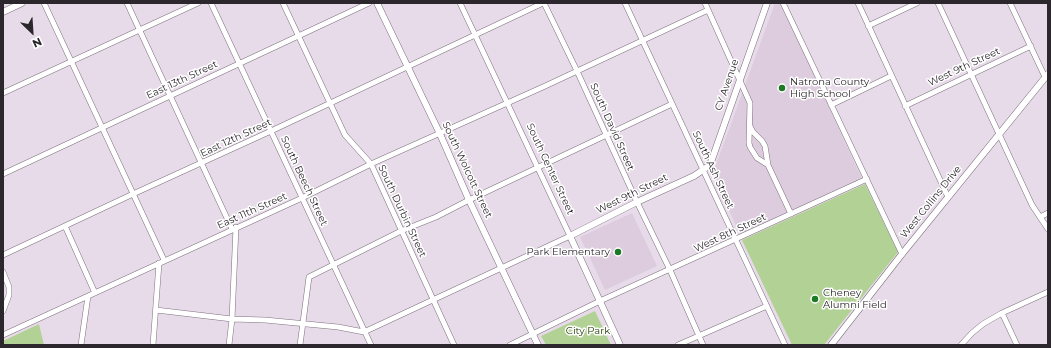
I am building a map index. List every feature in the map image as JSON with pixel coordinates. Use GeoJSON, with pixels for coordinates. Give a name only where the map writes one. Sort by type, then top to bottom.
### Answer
{"type":"FeatureCollection","features":[{"type":"Feature","properties":{"kind":"main road"},"geometry":{"type":"LineString","coordinates":[[3,12],[22,3]]}},
{"type":"Feature","properties":{"kind":"main road","name":"South Wolcott Street"},"geometry":{"type":"LineString","coordinates":[[377,3],[440,134],[469,200],[538,345]]}},
{"type":"Feature","properties":{"kind":"main road","name":"CY Avenue"},"geometry":{"type":"LineString","coordinates":[[704,170],[710,165],[767,3]]}},
{"type":"Feature","properties":{"kind":"main road","name":"West Collins Drive"},"geometry":{"type":"LineString","coordinates":[[831,345],[998,134],[1047,75]]}},
{"type":"Feature","properties":{"kind":"main road","name":"West 9th Street"},"geometry":{"type":"LineString","coordinates":[[570,236],[704,170]]}},
{"type":"Feature","properties":{"kind":"main road","name":"South Center Street"},"geometry":{"type":"LineString","coordinates":[[570,236],[620,345]]}},
{"type":"Feature","properties":{"kind":"street"},"geometry":{"type":"LineString","coordinates":[[44,3],[133,194],[162,262],[153,345]]}},
{"type":"Feature","properties":{"kind":"street"},"geometry":{"type":"LineString","coordinates":[[127,3],[202,164],[234,228],[232,319],[229,345]]}},
{"type":"Feature","properties":{"kind":"street"},"geometry":{"type":"LineString","coordinates":[[3,93],[198,3]]}},
{"type":"Feature","properties":{"kind":"street","name":"South Beech Street"},"geometry":{"type":"LineString","coordinates":[[211,3],[371,345]]}},
{"type":"Feature","properties":{"kind":"street","name":"South Durbin Street"},"geometry":{"type":"LineString","coordinates":[[283,3],[344,135],[371,164],[454,345]]}},
{"type":"Feature","properties":{"kind":"street","name":"East 13th Street"},"geometry":{"type":"LineString","coordinates":[[3,174],[370,3]]}},
{"type":"Feature","properties":{"kind":"street","name":"South Center Street"},"geometry":{"type":"LineString","coordinates":[[460,3],[570,236]]}},
{"type":"Feature","properties":{"kind":"street","name":"East 12th Street"},"geometry":{"type":"LineString","coordinates":[[3,255],[133,194],[271,132],[406,66],[544,3]]}},
{"type":"Feature","properties":{"kind":"street","name":"South David Street"},"geometry":{"type":"LineString","coordinates":[[544,3],[670,270],[703,345]]}},
{"type":"Feature","properties":{"kind":"street","name":"South Ash Street"},"geometry":{"type":"LineString","coordinates":[[625,3],[785,345]]}},
{"type":"Feature","properties":{"kind":"street"},"geometry":{"type":"LineString","coordinates":[[705,3],[750,103],[750,147],[757,158],[768,165]]}},
{"type":"Feature","properties":{"kind":"street"},"geometry":{"type":"LineString","coordinates":[[783,3],[902,254]]}},
{"type":"Feature","properties":{"kind":"street"},"geometry":{"type":"LineString","coordinates":[[858,3],[948,197]]}},
{"type":"Feature","properties":{"kind":"street"},"geometry":{"type":"LineString","coordinates":[[868,26],[917,3]]}},
{"type":"Feature","properties":{"kind":"street"},"geometry":{"type":"LineString","coordinates":[[938,3],[1032,205],[1048,229]]}},
{"type":"Feature","properties":{"kind":"street"},"geometry":{"type":"LineString","coordinates":[[1010,3],[1047,75]]}},
{"type":"Feature","properties":{"kind":"street","name":"East 11th Street"},"geometry":{"type":"LineString","coordinates":[[3,335],[302,198],[371,164],[440,134],[708,10]]}},
{"type":"Feature","properties":{"kind":"street","name":"West 9th Street"},"geometry":{"type":"LineString","coordinates":[[905,106],[1031,46]]}},
{"type":"Feature","properties":{"kind":"street"},"geometry":{"type":"LineString","coordinates":[[831,105],[892,76]]}},
{"type":"Feature","properties":{"kind":"street"},"geometry":{"type":"LineString","coordinates":[[300,345],[309,277],[401,231],[436,217],[672,104]]}},
{"type":"Feature","properties":{"kind":"street"},"geometry":{"type":"LineString","coordinates":[[750,126],[765,146],[768,165],[791,214]]}},
{"type":"Feature","properties":{"kind":"street","name":"West 8th Street"},"geometry":{"type":"LineString","coordinates":[[510,345],[867,179]]}},
{"type":"Feature","properties":{"kind":"street"},"geometry":{"type":"LineString","coordinates":[[1040,217],[1048,213]]}},
{"type":"Feature","properties":{"kind":"street"},"geometry":{"type":"LineString","coordinates":[[65,226],[96,293]]}},
{"type":"Feature","properties":{"kind":"street"},"geometry":{"type":"LineString","coordinates":[[156,310],[232,319],[338,327],[364,332],[570,236]]}},
{"type":"Feature","properties":{"kind":"street"},"geometry":{"type":"LineString","coordinates":[[3,272],[9,287],[9,295],[3,311]]}},
{"type":"Feature","properties":{"kind":"street"},"geometry":{"type":"LineString","coordinates":[[961,345],[979,327],[1002,313],[1048,292]]}},
{"type":"Feature","properties":{"kind":"street"},"geometry":{"type":"LineString","coordinates":[[82,345],[88,296]]}},
{"type":"Feature","properties":{"kind":"street"},"geometry":{"type":"LineString","coordinates":[[678,345],[767,306]]}},
{"type":"Feature","properties":{"kind":"street"},"geometry":{"type":"LineString","coordinates":[[1002,313],[1017,345]]}},
{"type":"Feature","properties":{"kind":"shaded area","name":"Natrona County High School"},"geometry":{"type":"Polygon","coordinates":[[[775,3],[781,3],[862,179],[740,235],[713,173],[775,3]]]}},
{"type":"Feature","properties":{"kind":"shaded area","name":"Park Elementary"},"geometry":{"type":"Polygon","coordinates":[[[632,213],[657,266],[605,290],[580,237],[632,213]]]}},
{"type":"Feature","properties":{"kind":"green space","name":"Cheney Alumni Field"},"geometry":{"type":"Polygon","coordinates":[[[865,184],[898,252],[824,345],[792,345],[742,240],[865,184]]]}},
{"type":"Feature","properties":{"kind":"green space","name":"City Park"},"geometry":{"type":"Polygon","coordinates":[[[595,311],[611,345],[546,345],[541,336],[595,311]]]}},
{"type":"Feature","properties":{"kind":"green space"},"geometry":{"type":"Polygon","coordinates":[[[39,324],[44,345],[3,345],[3,341],[39,324]]]}},
{"type":"Feature","properties":{"kind":"place","name":"Natrona County High School"},"geometry":{"type":"Point","coordinates":[782,88]}},
{"type":"Feature","properties":{"kind":"place","name":"Park Elementary"},"geometry":{"type":"Point","coordinates":[618,252]}},
{"type":"Feature","properties":{"kind":"place","name":"Cheney Alumni Field"},"geometry":{"type":"Point","coordinates":[815,299]}}]}
